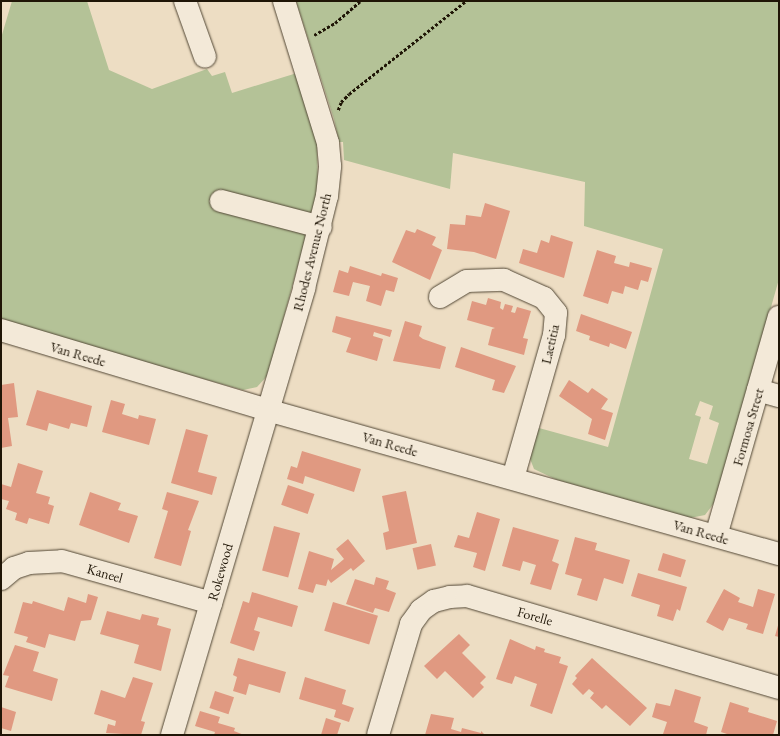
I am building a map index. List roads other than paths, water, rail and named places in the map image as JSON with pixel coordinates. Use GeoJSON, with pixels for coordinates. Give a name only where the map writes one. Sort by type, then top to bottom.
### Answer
{"type":"FeatureCollection","features":[{"type":"Feature","properties":{"kind":"street"},"geometry":{"type":"LineString","coordinates":[[185,1],[205,57]]}},
{"type":"Feature","properties":{"kind":"street","name":"Rhodes Avenue North"},"geometry":{"type":"LineString","coordinates":[[267,410],[321,227],[330,166],[328,144],[284,1]]}},
{"type":"Feature","properties":{"kind":"street"},"geometry":{"type":"LineString","coordinates":[[221,201],[321,227]]}},
{"type":"Feature","properties":{"kind":"street","name":"Laetitia"},"geometry":{"type":"LineString","coordinates":[[440,297],[467,281],[504,280],[544,298],[556,313],[554,335],[512,478]]}},
{"type":"Feature","properties":{"kind":"street","name":"Formosa Street"},"geometry":{"type":"LineString","coordinates":[[716,536],[779,317]]}},
{"type":"Feature","properties":{"kind":"street","name":"Van Reede"},"geometry":{"type":"LineString","coordinates":[[1,330],[267,410],[779,554]]}},
{"type":"Feature","properties":{"kind":"street"},"geometry":{"type":"LineString","coordinates":[[758,390],[779,396]]}},
{"type":"Feature","properties":{"kind":"street","name":"Rokewood"},"geometry":{"type":"LineString","coordinates":[[172,735],[267,410]]}},
{"type":"Feature","properties":{"kind":"street","name":"Kaneel"},"geometry":{"type":"LineString","coordinates":[[1,579],[14,568],[29,563],[62,562],[211,603]]}},
{"type":"Feature","properties":{"kind":"street","name":"Forelle"},"geometry":{"type":"LineString","coordinates":[[378,735],[411,624],[421,610],[434,601],[450,596],[467,596],[779,688]]}}]}
